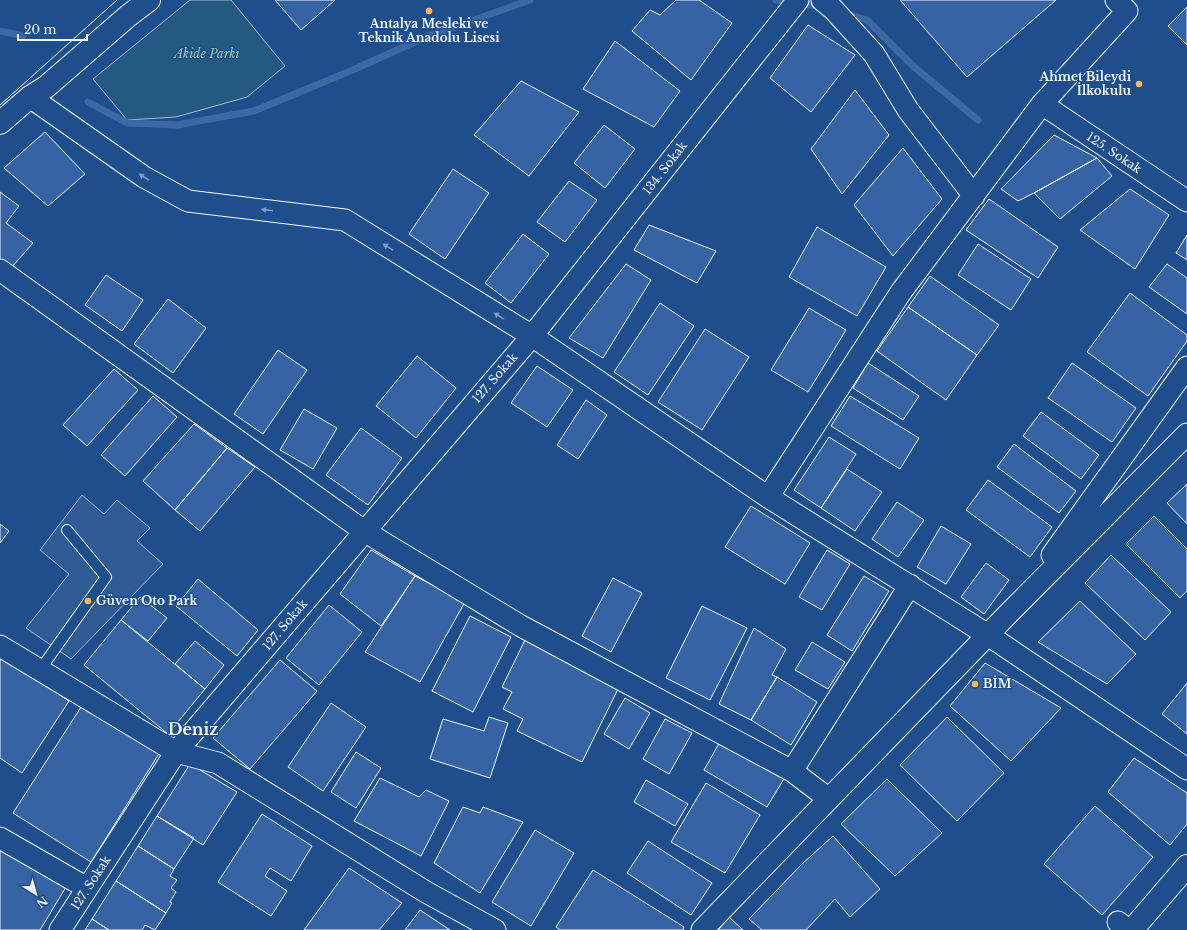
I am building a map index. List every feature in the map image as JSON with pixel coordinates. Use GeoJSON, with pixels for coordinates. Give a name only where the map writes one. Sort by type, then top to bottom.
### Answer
{"type":"FeatureCollection","features":[{"type":"Feature","properties":{"kind":"main road"},"geometry":{"type":"LineString","coordinates":[[0,123],[93,48],[143,0]]}},
{"type":"Feature","properties":{"kind":"main road"},"geometry":{"type":"LineString","coordinates":[[128,16],[149,0]]}},
{"type":"Feature","properties":{"kind":"main road"},"geometry":{"type":"LineString","coordinates":[[1126,927],[1187,866]]}},
{"type":"Feature","properties":{"kind":"street","name":"134. Sokak"},"geometry":{"type":"LineString","coordinates":[[532,336],[798,0]]}},
{"type":"Feature","properties":{"kind":"street"},"geometry":{"type":"LineString","coordinates":[[822,0],[833,9],[874,54],[908,110],[974,196]]}},
{"type":"Feature","properties":{"kind":"street"},"geometry":{"type":"LineString","coordinates":[[768,497],[901,292],[1042,104],[1127,11],[1116,0]]}},
{"type":"Feature","properties":{"kind":"street"},"geometry":{"type":"LineString","coordinates":[[38,92],[144,178],[188,201],[345,220],[532,336],[768,497],[988,635],[1187,769]]}},
{"type":"Feature","properties":{"kind":"street","name":"125. Sokak"},"geometry":{"type":"LineString","coordinates":[[1042,104],[1187,201]]}},
{"type":"Feature","properties":{"kind":"street"},"geometry":{"type":"LineString","coordinates":[[3,277],[364,531],[521,626],[792,771],[829,799]]}},
{"type":"Feature","properties":{"kind":"street","name":"127. Sokak"},"geometry":{"type":"LineString","coordinates":[[60,930],[176,752],[532,336]]}},
{"type":"Feature","properties":{"kind":"street"},"geometry":{"type":"LineString","coordinates":[[1007,615],[1090,503],[1187,367]]}},
{"type":"Feature","properties":{"kind":"street"},"geometry":{"type":"LineString","coordinates":[[702,930],[1007,615],[1187,434]]}},
{"type":"Feature","properties":{"kind":"street"},"geometry":{"type":"LineString","coordinates":[[792,771],[910,586]]}},
{"type":"Feature","properties":{"kind":"street"},"geometry":{"type":"LineString","coordinates":[[0,646],[176,752],[218,763],[426,892],[495,930]]}},
{"type":"Feature","properties":{"kind":"street"},"geometry":{"type":"LineString","coordinates":[[0,838],[87,888]]}},
{"type":"Feature","properties":{"kind":"lane"},"geometry":{"type":"LineString","coordinates":[[40,670],[106,577],[67,530]]}},
{"type":"Feature","properties":{"kind":"green space","name":"Akide Parkı"},"geometry":{"type":"Polygon","coordinates":[[[190,0],[231,0],[285,66],[247,97],[176,117],[127,120],[93,79],[190,0]]]}},
{"type":"Feature","properties":{"kind":"shaded area","name":"Güven Oto Park"},"geometry":{"type":"Polygon","coordinates":[[[82,495],[104,514],[117,500],[150,528],[137,541],[163,564],[71,659],[26,628],[69,574],[40,550],[82,495]]]}},
{"type":"Feature","properties":{"kind":"building"},"geometry":{"type":"Polygon","coordinates":[[[275,0],[335,0],[301,30],[275,0]]]}},
{"type":"Feature","properties":{"kind":"building"},"geometry":{"type":"Polygon","coordinates":[[[676,0],[699,0],[732,23],[691,80],[632,31],[650,10],[660,15],[676,0]]]}},
{"type":"Feature","properties":{"kind":"building"},"geometry":{"type":"Polygon","coordinates":[[[900,0],[1056,0],[967,77],[900,0]]]}},
{"type":"Feature","properties":{"kind":"building"},"geometry":{"type":"Polygon","coordinates":[[[1187,7],[1187,45],[1168,26],[1187,7]]]}},
{"type":"Feature","properties":{"kind":"building"},"geometry":{"type":"Polygon","coordinates":[[[808,25],[855,55],[811,112],[770,78],[808,25]]]}},
{"type":"Feature","properties":{"kind":"building"},"geometry":{"type":"Polygon","coordinates":[[[615,41],[680,91],[654,127],[583,89],[615,41]]]}},
{"type":"Feature","properties":{"kind":"building"},"geometry":{"type":"Polygon","coordinates":[[[521,81],[579,112],[529,176],[474,135],[521,81]]]}},
{"type":"Feature","properties":{"kind":"building"},"geometry":{"type":"Polygon","coordinates":[[[855,90],[889,135],[842,194],[811,149],[855,90]]]}},
{"type":"Feature","properties":{"kind":"building"},"geometry":{"type":"Polygon","coordinates":[[[604,125],[635,149],[605,188],[574,163],[604,125]]]}},
{"type":"Feature","properties":{"kind":"building"},"geometry":{"type":"Polygon","coordinates":[[[45,132],[85,174],[48,206],[4,168],[45,132]]]}},
{"type":"Feature","properties":{"kind":"building"},"geometry":{"type":"Polygon","coordinates":[[[1054,135],[1097,158],[1018,201],[1001,189],[1054,135]]]}},
{"type":"Feature","properties":{"kind":"building"},"geometry":{"type":"Polygon","coordinates":[[[903,148],[942,199],[893,256],[854,205],[903,148]]]}},
{"type":"Feature","properties":{"kind":"building"},"geometry":{"type":"Polygon","coordinates":[[[1097,158],[1112,176],[1060,219],[1034,193],[1097,158]]]}},
{"type":"Feature","properties":{"kind":"building"},"geometry":{"type":"Polygon","coordinates":[[[453,169],[489,193],[445,259],[409,234],[453,169]]]}},
{"type":"Feature","properties":{"kind":"building"},"geometry":{"type":"Polygon","coordinates":[[[569,181],[597,200],[565,242],[537,222],[569,181]]]}},
{"type":"Feature","properties":{"kind":"building"},"geometry":{"type":"Polygon","coordinates":[[[1130,189],[1169,215],[1135,269],[1080,230],[1130,189]]]}},
{"type":"Feature","properties":{"kind":"building"},"geometry":{"type":"Polygon","coordinates":[[[0,192],[19,206],[6,223],[33,243],[11,268],[0,259],[0,192]]]}},
{"type":"Feature","properties":{"kind":"building"},"geometry":{"type":"Polygon","coordinates":[[[989,199],[1058,247],[1038,278],[966,230],[989,199]]]}},
{"type":"Feature","properties":{"kind":"building"},"geometry":{"type":"Polygon","coordinates":[[[649,225],[716,251],[697,283],[634,250],[649,225]]]}},
{"type":"Feature","properties":{"kind":"building"},"geometry":{"type":"Polygon","coordinates":[[[817,227],[886,267],[857,316],[789,277],[817,227]]]}},
{"type":"Feature","properties":{"kind":"building"},"geometry":{"type":"Polygon","coordinates":[[[523,234],[549,254],[511,303],[485,283],[523,234]]]}},
{"type":"Feature","properties":{"kind":"building"},"geometry":{"type":"Polygon","coordinates":[[[1187,235],[1187,260],[1176,253],[1187,235]]]}},
{"type":"Feature","properties":{"kind":"building"},"geometry":{"type":"Polygon","coordinates":[[[978,244],[1031,279],[1011,310],[958,275],[978,244]]]}},
{"type":"Feature","properties":{"kind":"building"},"geometry":{"type":"Polygon","coordinates":[[[626,264],[651,280],[603,358],[569,338],[626,264]]]}},
{"type":"Feature","properties":{"kind":"building"},"geometry":{"type":"Polygon","coordinates":[[[1167,264],[1187,278],[1187,314],[1149,287],[1167,264]]]}},
{"type":"Feature","properties":{"kind":"building"},"geometry":{"type":"Polygon","coordinates":[[[106,275],[143,300],[122,331],[85,305],[106,275]]]}},
{"type":"Feature","properties":{"kind":"building"},"geometry":{"type":"Polygon","coordinates":[[[930,276],[999,325],[977,355],[908,307],[930,276]]]}},
{"type":"Feature","properties":{"kind":"building"},"geometry":{"type":"Polygon","coordinates":[[[1130,293],[1187,335],[1187,341],[1148,396],[1087,352],[1130,293]]]}},
{"type":"Feature","properties":{"kind":"building"},"geometry":{"type":"Polygon","coordinates":[[[168,299],[206,328],[173,373],[134,344],[168,299]]]}},
{"type":"Feature","properties":{"kind":"building"},"geometry":{"type":"Polygon","coordinates":[[[660,303],[694,326],[648,395],[614,372],[660,303]]]}},
{"type":"Feature","properties":{"kind":"building"},"geometry":{"type":"Polygon","coordinates":[[[908,307],[977,355],[946,400],[877,351],[908,307]]]}},
{"type":"Feature","properties":{"kind":"building"},"geometry":{"type":"Polygon","coordinates":[[[809,308],[846,330],[808,392],[771,370],[809,308]]]}},
{"type":"Feature","properties":{"kind":"building"},"geometry":{"type":"Polygon","coordinates":[[[705,329],[749,357],[702,430],[658,402],[705,329]]]}},
{"type":"Feature","properties":{"kind":"building"},"geometry":{"type":"Polygon","coordinates":[[[278,350],[307,370],[263,434],[234,414],[278,350]]]}},
{"type":"Feature","properties":{"kind":"building"},"geometry":{"type":"Polygon","coordinates":[[[417,356],[456,388],[416,438],[376,406],[417,356]]]}},
{"type":"Feature","properties":{"kind":"building"},"geometry":{"type":"Polygon","coordinates":[[[868,363],[919,396],[903,420],[853,388],[868,363]]]}},
{"type":"Feature","properties":{"kind":"building"},"geometry":{"type":"Polygon","coordinates":[[[1072,363],[1136,408],[1112,442],[1048,398],[1072,363]]]}},
{"type":"Feature","properties":{"kind":"building"},"geometry":{"type":"Polygon","coordinates":[[[537,366],[573,390],[547,427],[511,403],[537,366]]]}},
{"type":"Feature","properties":{"kind":"building"},"geometry":{"type":"Polygon","coordinates":[[[114,369],[138,390],[87,446],[63,425],[114,369]]]}},
{"type":"Feature","properties":{"kind":"building"},"geometry":{"type":"Polygon","coordinates":[[[153,396],[177,417],[125,476],[101,455],[153,396]]]}},
{"type":"Feature","properties":{"kind":"building"},"geometry":{"type":"Polygon","coordinates":[[[850,396],[919,438],[900,469],[831,426],[850,396]]]}},
{"type":"Feature","properties":{"kind":"building"},"geometry":{"type":"Polygon","coordinates":[[[586,400],[607,415],[578,459],[557,445],[586,400]]]}},
{"type":"Feature","properties":{"kind":"building"},"geometry":{"type":"Polygon","coordinates":[[[304,409],[337,428],[313,469],[280,450],[304,409]]]}},
{"type":"Feature","properties":{"kind":"building"},"geometry":{"type":"Polygon","coordinates":[[[1041,412],[1099,455],[1081,479],[1023,436],[1041,412]]]}},
{"type":"Feature","properties":{"kind":"building"},"geometry":{"type":"Polygon","coordinates":[[[194,424],[227,448],[175,510],[143,481],[194,424]]]}},
{"type":"Feature","properties":{"kind":"building"},"geometry":{"type":"Polygon","coordinates":[[[361,428],[402,458],[368,505],[326,475],[361,428]]]}},
{"type":"Feature","properties":{"kind":"building"},"geometry":{"type":"Polygon","coordinates":[[[829,437],[856,454],[821,508],[794,490],[829,437]]]}},
{"type":"Feature","properties":{"kind":"building"},"geometry":{"type":"Polygon","coordinates":[[[1014,444],[1076,491],[1059,513],[997,467],[1014,444]]]}},
{"type":"Feature","properties":{"kind":"building"},"geometry":{"type":"Polygon","coordinates":[[[227,448],[255,467],[200,531],[175,510],[227,448]]]}},
{"type":"Feature","properties":{"kind":"building"},"geometry":{"type":"Polygon","coordinates":[[[847,469],[882,492],[855,531],[821,508],[847,469]]]}},
{"type":"Feature","properties":{"kind":"building"},"geometry":{"type":"Polygon","coordinates":[[[988,480],[1052,527],[1030,557],[966,510],[988,480]]]}},
{"type":"Feature","properties":{"kind":"building"},"geometry":{"type":"Polygon","coordinates":[[[1187,484],[1187,524],[1167,503],[1187,484]]]}},
{"type":"Feature","properties":{"kind":"building"},"geometry":{"type":"Polygon","coordinates":[[[897,502],[924,520],[898,557],[872,539],[897,502]]]}},
{"type":"Feature","properties":{"kind":"building"},"geometry":{"type":"Polygon","coordinates":[[[751,506],[810,543],[785,584],[725,547],[751,506]]]}},
{"type":"Feature","properties":{"kind":"building"},"geometry":{"type":"Polygon","coordinates":[[[1154,516],[1187,549],[1187,591],[1180,598],[1126,544],[1154,516]]]}},
{"type":"Feature","properties":{"kind":"building"},"geometry":{"type":"Polygon","coordinates":[[[0,524],[9,531],[0,543],[0,524]]]}},
{"type":"Feature","properties":{"kind":"building"},"geometry":{"type":"Polygon","coordinates":[[[941,526],[971,544],[946,584],[917,567],[941,526]]]}},
{"type":"Feature","properties":{"kind":"building"},"geometry":{"type":"Polygon","coordinates":[[[371,550],[415,576],[381,626],[340,594],[371,550]]]}},
{"type":"Feature","properties":{"kind":"building"},"geometry":{"type":"Polygon","coordinates":[[[827,550],[850,564],[822,610],[799,597],[827,550]]]}},
{"type":"Feature","properties":{"kind":"building"},"geometry":{"type":"Polygon","coordinates":[[[1111,555],[1171,612],[1145,640],[1085,583],[1111,555]]]}},
{"type":"Feature","properties":{"kind":"building"},"geometry":{"type":"Polygon","coordinates":[[[986,563],[1009,580],[984,614],[961,597],[986,563]]]}},
{"type":"Feature","properties":{"kind":"building"},"geometry":{"type":"Polygon","coordinates":[[[415,576],[465,602],[420,682],[365,652],[415,576]]]}},
{"type":"Feature","properties":{"kind":"building"},"geometry":{"type":"Polygon","coordinates":[[[864,576],[889,591],[852,651],[827,635],[864,576]]]}},
{"type":"Feature","properties":{"kind":"building"},"geometry":{"type":"Polygon","coordinates":[[[613,578],[642,593],[611,652],[582,636],[613,578]]]}},
{"type":"Feature","properties":{"kind":"building"},"geometry":{"type":"Polygon","coordinates":[[[198,579],[258,630],[237,656],[176,606],[198,579]]]}},
{"type":"Feature","properties":{"kind":"building"},"geometry":{"type":"Polygon","coordinates":[[[140,597],[167,618],[148,641],[121,620],[140,597]]]}},
{"type":"Feature","properties":{"kind":"building"},"geometry":{"type":"Polygon","coordinates":[[[1080,601],[1136,654],[1107,684],[1038,642],[1080,601]]]}},
{"type":"Feature","properties":{"kind":"building"},"geometry":{"type":"Polygon","coordinates":[[[329,605],[362,632],[319,685],[286,658],[329,605]]]}},
{"type":"Feature","properties":{"kind":"building"},"geometry":{"type":"Polygon","coordinates":[[[702,606],[747,628],[710,700],[666,678],[702,606]]]}},
{"type":"Feature","properties":{"kind":"building"},"geometry":{"type":"Polygon","coordinates":[[[470,616],[511,637],[473,712],[432,691],[470,616]]]}},
{"type":"Feature","properties":{"kind":"building"},"geometry":{"type":"Polygon","coordinates":[[[121,620],[205,689],[168,734],[84,665],[121,620]]]}},
{"type":"Feature","properties":{"kind":"building"},"geometry":{"type":"Polygon","coordinates":[[[754,628],[786,649],[772,675],[777,677],[751,720],[719,704],[754,628]]]}},
{"type":"Feature","properties":{"kind":"building"},"geometry":{"type":"Polygon","coordinates":[[[526,638],[621,683],[582,762],[517,731],[523,719],[503,709],[512,692],[502,687],[526,638]]]}},
{"type":"Feature","properties":{"kind":"building"},"geometry":{"type":"Polygon","coordinates":[[[195,641],[224,665],[205,689],[175,664],[195,641]]]}},
{"type":"Feature","properties":{"kind":"building"},"geometry":{"type":"Polygon","coordinates":[[[812,642],[845,662],[828,689],[795,670],[812,642]]]}},
{"type":"Feature","properties":{"kind":"building"},"geometry":{"type":"Polygon","coordinates":[[[0,656],[69,701],[22,773],[0,758],[0,656]]]}},
{"type":"Feature","properties":{"kind":"building"},"geometry":{"type":"Polygon","coordinates":[[[280,660],[317,691],[250,769],[213,738],[280,660]]]}},
{"type":"Feature","properties":{"kind":"building"},"geometry":{"type":"Polygon","coordinates":[[[985,663],[1061,708],[1011,761],[950,706],[985,663]]]}},
{"type":"Feature","properties":{"kind":"building"},"geometry":{"type":"Polygon","coordinates":[[[777,677],[817,702],[791,745],[751,720],[777,677]]]}},
{"type":"Feature","properties":{"kind":"building"},"geometry":{"type":"Polygon","coordinates":[[[1187,683],[1187,734],[1162,714],[1187,683]]]}},
{"type":"Feature","properties":{"kind":"building"},"geometry":{"type":"Polygon","coordinates":[[[625,698],[650,713],[629,749],[604,734],[625,698]]]}},
{"type":"Feature","properties":{"kind":"building"},"geometry":{"type":"Polygon","coordinates":[[[331,703],[366,727],[323,791],[288,767],[331,703]]]}},
{"type":"Feature","properties":{"kind":"building"},"geometry":{"type":"Polygon","coordinates":[[[83,704],[160,752],[91,862],[13,813],[83,704]]]}},
{"type":"Feature","properties":{"kind":"building"},"geometry":{"type":"Polygon","coordinates":[[[489,717],[508,723],[490,778],[430,759],[443,719],[484,731],[489,717]]]}},
{"type":"Feature","properties":{"kind":"building"},"geometry":{"type":"Polygon","coordinates":[[[947,717],[1004,773],[957,821],[900,765],[947,717]]]}},
{"type":"Feature","properties":{"kind":"building"},"geometry":{"type":"Polygon","coordinates":[[[665,719],[692,733],[669,774],[643,759],[665,719]]]}},
{"type":"Feature","properties":{"kind":"building"},"geometry":{"type":"Polygon","coordinates":[[[721,740],[785,777],[767,807],[704,770],[721,740]]]}},
{"type":"Feature","properties":{"kind":"building"},"geometry":{"type":"Polygon","coordinates":[[[356,752],[381,768],[356,808],[331,792],[356,752]]]}},
{"type":"Feature","properties":{"kind":"building"},"geometry":{"type":"Polygon","coordinates":[[[1134,758],[1187,793],[1187,824],[1170,845],[1108,792],[1134,758]]]}},
{"type":"Feature","properties":{"kind":"building"},"geometry":{"type":"Polygon","coordinates":[[[190,764],[237,792],[203,845],[157,816],[190,764]]]}},
{"type":"Feature","properties":{"kind":"building"},"geometry":{"type":"Polygon","coordinates":[[[380,778],[419,797],[426,790],[449,801],[421,856],[354,821],[380,778]]]}},
{"type":"Feature","properties":{"kind":"building"},"geometry":{"type":"Polygon","coordinates":[[[887,779],[942,833],[895,876],[841,824],[887,779]]]}},
{"type":"Feature","properties":{"kind":"building"},"geometry":{"type":"Polygon","coordinates":[[[646,780],[688,804],[675,826],[634,802],[646,780]]]}},
{"type":"Feature","properties":{"kind":"building"},"geometry":{"type":"Polygon","coordinates":[[[706,783],[760,815],[725,873],[671,842],[706,783]]]}},
{"type":"Feature","properties":{"kind":"building"},"geometry":{"type":"Polygon","coordinates":[[[1095,806],[1153,857],[1102,915],[1044,864],[1095,806]]]}},
{"type":"Feature","properties":{"kind":"building"},"geometry":{"type":"Polygon","coordinates":[[[463,807],[480,813],[483,807],[523,822],[480,893],[434,863],[463,807]]]}},
{"type":"Feature","properties":{"kind":"building"},"geometry":{"type":"Polygon","coordinates":[[[262,814],[312,846],[291,881],[270,868],[265,876],[287,891],[271,916],[218,882],[262,814]]]}},
{"type":"Feature","properties":{"kind":"building"},"geometry":{"type":"Polygon","coordinates":[[[157,816],[194,838],[174,869],[138,846],[157,816]]]}},
{"type":"Feature","properties":{"kind":"building"},"geometry":{"type":"Polygon","coordinates":[[[535,830],[574,853],[531,926],[492,902],[535,830]]]}},
{"type":"Feature","properties":{"kind":"building"},"geometry":{"type":"Polygon","coordinates":[[[833,836],[880,889],[850,917],[835,899],[806,930],[762,930],[749,919],[802,864],[833,836]]]}},
{"type":"Feature","properties":{"kind":"building"},"geometry":{"type":"Polygon","coordinates":[[[648,841],[712,883],[691,915],[627,873],[648,841]]]}},
{"type":"Feature","properties":{"kind":"building"},"geometry":{"type":"Polygon","coordinates":[[[138,846],[174,869],[170,876],[177,880],[171,888],[176,892],[166,913],[116,881],[138,846]]]}},
{"type":"Feature","properties":{"kind":"building"},"geometry":{"type":"Polygon","coordinates":[[[0,848],[66,887],[40,930],[0,930],[0,848]]]}},
{"type":"Feature","properties":{"kind":"building"},"geometry":{"type":"Polygon","coordinates":[[[349,868],[402,903],[379,930],[304,930],[349,868]]]}},
{"type":"Feature","properties":{"kind":"building"},"geometry":{"type":"Polygon","coordinates":[[[593,870],[684,927],[683,930],[560,930],[556,927],[593,870]]]}},
{"type":"Feature","properties":{"kind":"building"},"geometry":{"type":"Polygon","coordinates":[[[116,881],[166,913],[155,930],[145,925],[142,930],[109,930],[92,919],[116,881]]]}},
{"type":"Feature","properties":{"kind":"building"},"geometry":{"type":"Polygon","coordinates":[[[420,910],[450,930],[405,930],[420,910]]]}},
{"type":"Feature","properties":{"kind":"building"},"geometry":{"type":"Polygon","coordinates":[[[729,917],[743,930],[718,930],[729,917]]]}},
{"type":"Feature","properties":{"kind":"building"},"geometry":{"type":"Polygon","coordinates":[[[92,919],[109,930],[85,930],[92,919]]]}},
{"type":"Feature","properties":{"kind":"waterway"},"geometry":{"type":"LineString","coordinates":[[88,102],[127,123],[177,125],[254,111],[355,69],[426,37],[530,0]]}},
{"type":"Feature","properties":{"kind":"waterway"},"geometry":{"type":"LineString","coordinates":[[776,0],[823,7]]}},
{"type":"Feature","properties":{"kind":"waterway"},"geometry":{"type":"LineString","coordinates":[[844,13],[867,20],[913,66],[978,120]]}},
{"type":"Feature","properties":{"kind":"waterway"},"geometry":{"type":"LineString","coordinates":[[0,31],[23,36]]}},
{"type":"Feature","properties":{"kind":"tram line"},"geometry":{"type":"LineString","coordinates":[[0,105],[117,0]]}},
{"type":"Feature","properties":{"kind":"place","name":"Antalya Mesleki ve Teknik Anadolu Lisesi"},"geometry":{"type":"Point","coordinates":[429,11]}},
{"type":"Feature","properties":{"kind":"place","name":"Ahmet Bileydi İlkokulu"},"geometry":{"type":"Point","coordinates":[1139,84]}},
{"type":"Feature","properties":{"kind":"place","name":"Güven Oto Park"},"geometry":{"type":"Point","coordinates":[88,601]}},
{"type":"Feature","properties":{"kind":"place","name":"BİM"},"geometry":{"type":"Point","coordinates":[975,684]}},
{"type":"Feature","properties":{"kind":"district","name":"Deniz"},"geometry":{"type":"Point","coordinates":[193,729]}}]}
